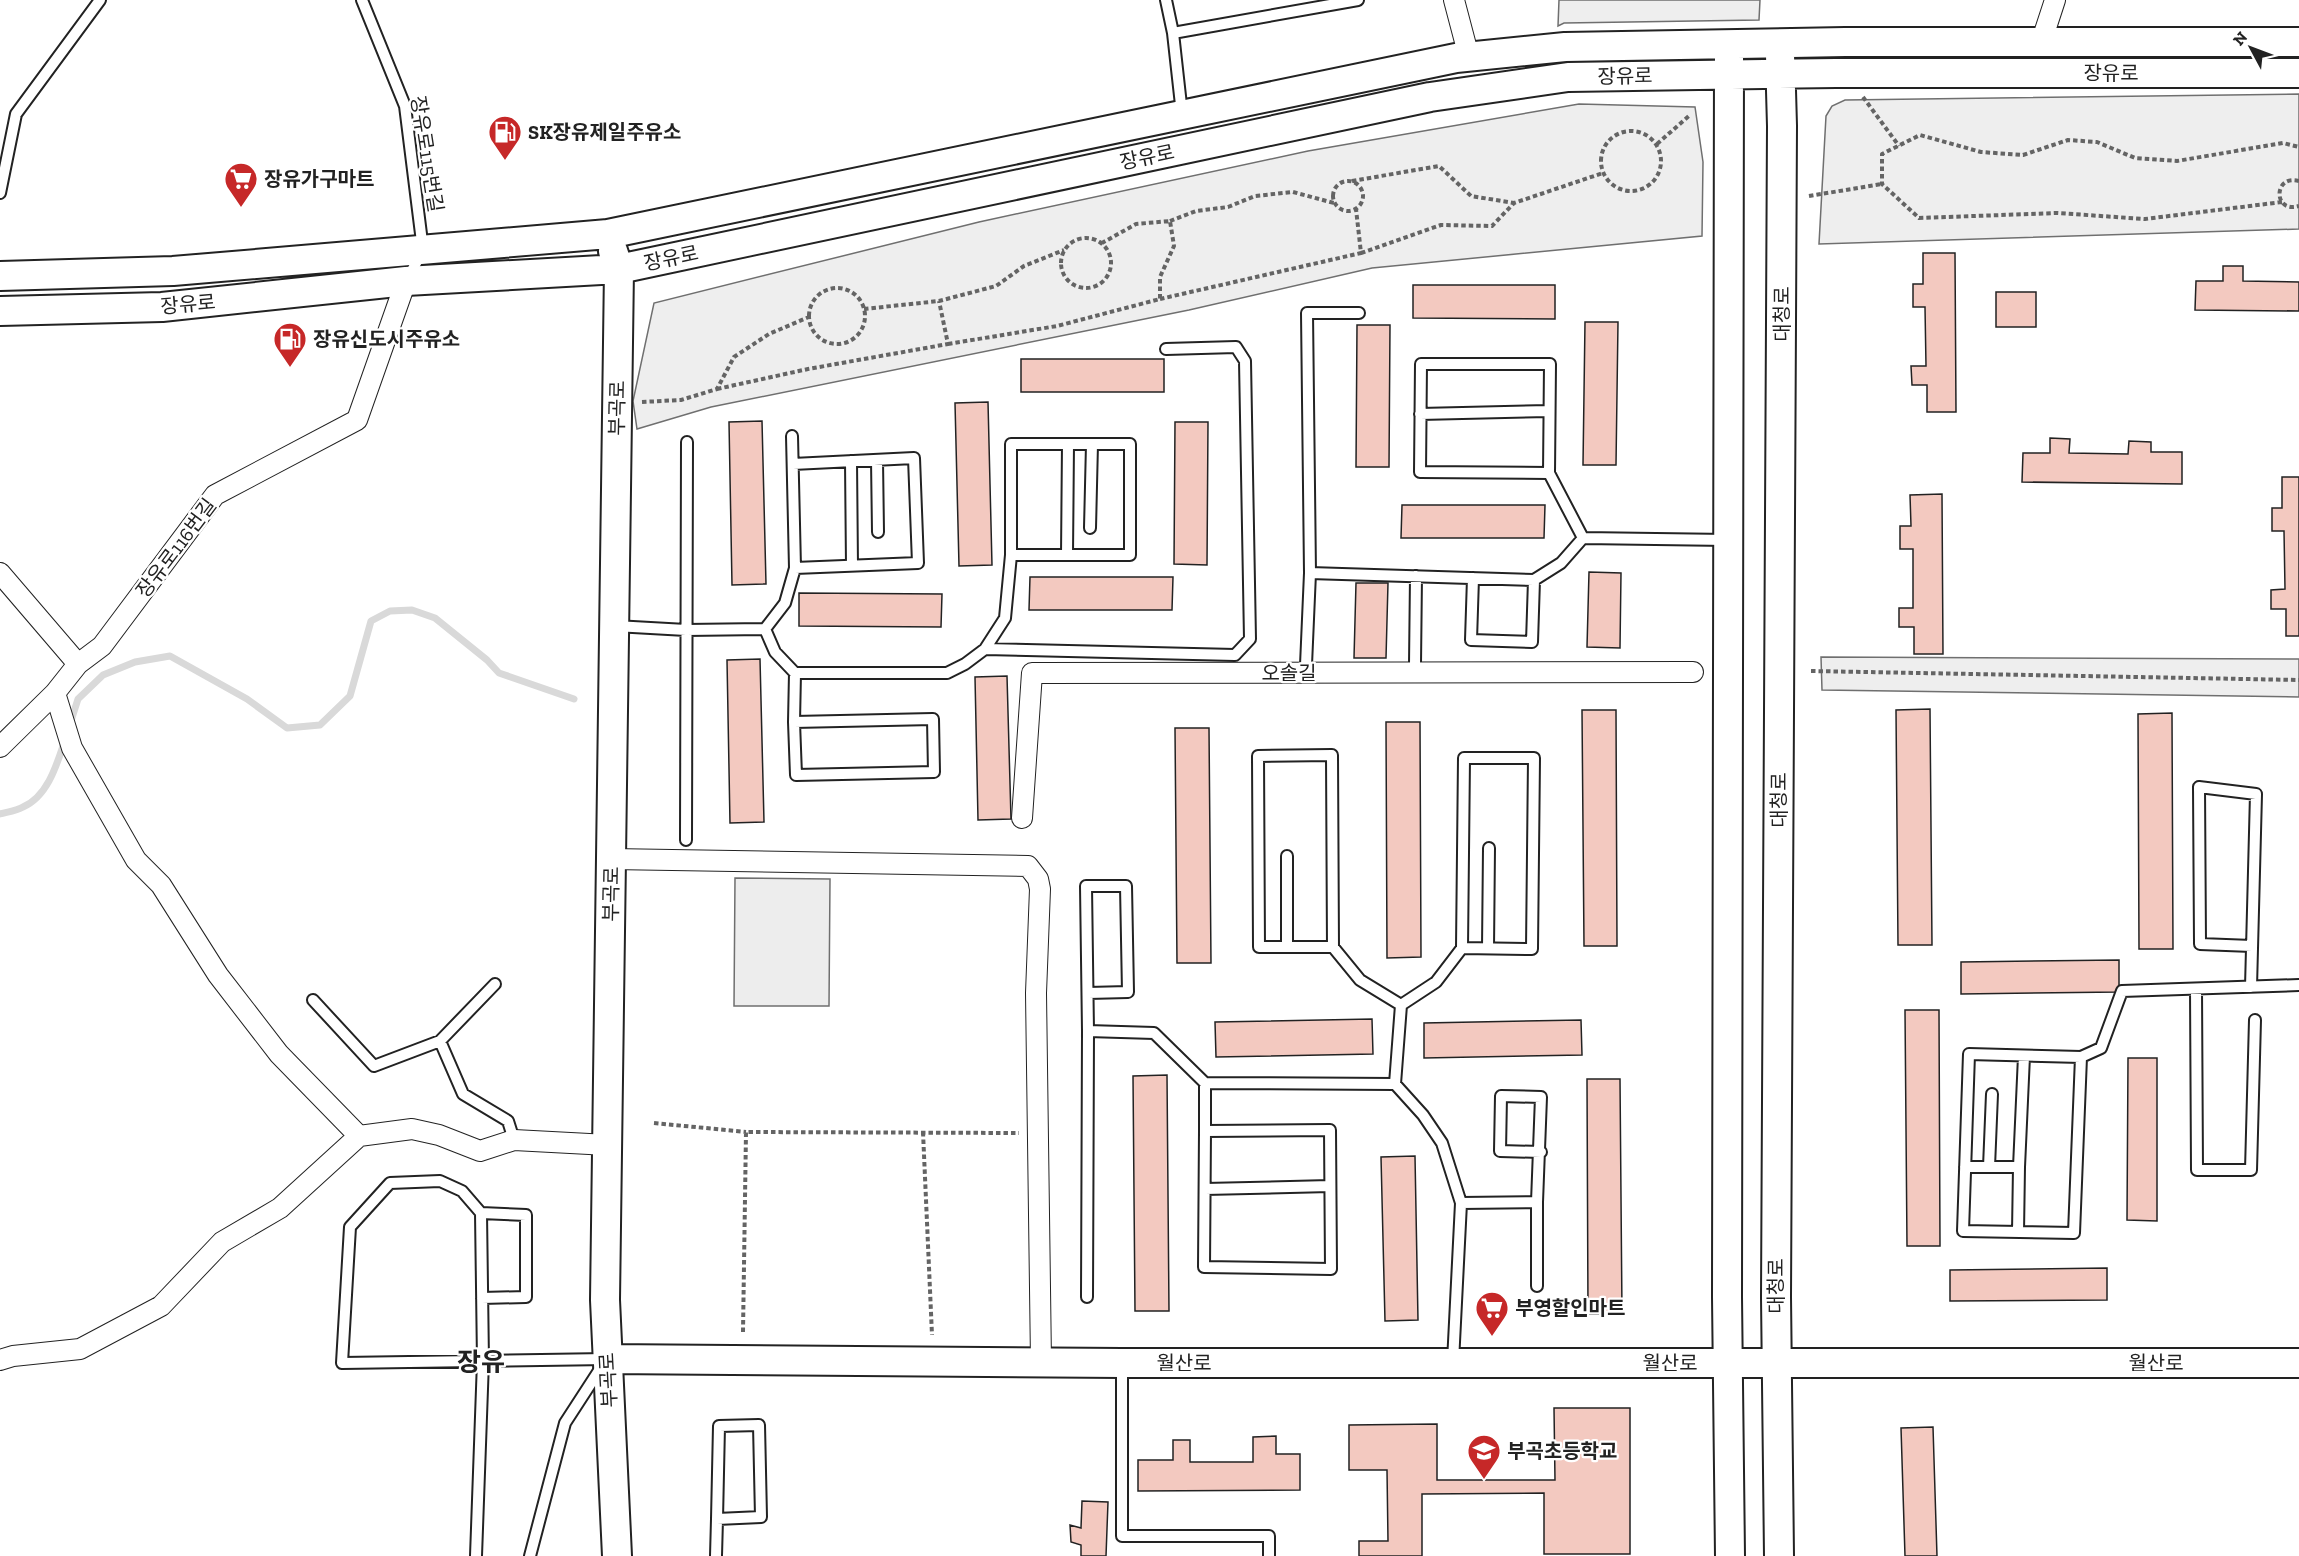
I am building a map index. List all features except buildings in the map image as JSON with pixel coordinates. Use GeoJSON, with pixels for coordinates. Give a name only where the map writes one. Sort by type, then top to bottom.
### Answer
{"type":"FeatureCollection","features":[{"type":"Feature","properties":{"kind":"main road","name":"장유로"},"geometry":{"type":"LineString","coordinates":[[0,276],[173,271],[608,234],[1469,57],[1565,47],[2299,42]]}},
{"type":"Feature","properties":{"kind":"main road","name":"대청로"},"geometry":{"type":"LineString","coordinates":[[1779,1556],[1779,1423],[1776,1363],[1781,615],[1780,44]]}},
{"type":"Feature","properties":{"kind":"main road"},"geometry":{"type":"LineString","coordinates":[[1729,45],[1728,1363],[1730,1556]]}},
{"type":"Feature","properties":{"kind":"main road","name":"장유로"},"geometry":{"type":"LineString","coordinates":[[0,311],[162,307],[406,281],[619,269],[1430,97],[1568,77],[1781,74],[2299,73]]}},
{"type":"Feature","properties":{"kind":"main road","name":"부곡로"},"geometry":{"type":"LineString","coordinates":[[608,234],[619,269],[605,1300],[617,1556]]}},
{"type":"Feature","properties":{"kind":"main road","name":"월산로"},"geometry":{"type":"LineString","coordinates":[[607,1359],[1122,1363],[2299,1363]]}},
{"type":"Feature","properties":{"kind":"street"},"geometry":{"type":"LineString","coordinates":[[1454,0],[1469,57]]}},
{"type":"Feature","properties":{"kind":"street"},"geometry":{"type":"LineString","coordinates":[[2041,43],[2055,0]]}},
{"type":"Feature","properties":{"kind":"street","name":"장유로116번길"},"geometry":{"type":"LineString","coordinates":[[0,747],[55,693],[78,664],[102,646],[215,495],[357,420],[406,281]]}},
{"type":"Feature","properties":{"kind":"street"},"geometry":{"type":"LineString","coordinates":[[0,573],[78,664]]}},
{"type":"Feature","properties":{"kind":"street","name":"오솔길"},"geometry":{"type":"LineString","coordinates":[[1022,818],[1032,673],[1693,672]]}},
{"type":"Feature","properties":{"kind":"street"},"geometry":{"type":"LineString","coordinates":[[55,693],[72,748],[136,860],[160,885],[218,975],[279,1054],[359,1136]]}},
{"type":"Feature","properties":{"kind":"street"},"geometry":{"type":"LineString","coordinates":[[612,859],[1028,866],[1038,879],[1040,889],[1036,993],[1041,1362]]}},
{"type":"Feature","properties":{"kind":"street"},"geometry":{"type":"LineString","coordinates":[[0,1360],[12,1356],[80,1349],[161,1306],[222,1242],[280,1208],[359,1136],[412,1129],[480,1150],[514,1140],[608,1145]]}},
{"type":"Feature","properties":{"kind":"lane"},"geometry":{"type":"LineString","coordinates":[[0,193],[16,114],[100,0]]}},
{"type":"Feature","properties":{"kind":"lane","name":"장유로115번길"},"geometry":{"type":"LineString","coordinates":[[362,0],[405,106],[423,250]]}},
{"type":"Feature","properties":{"kind":"lane"},"geometry":{"type":"LineString","coordinates":[[1166,0],[1173,33],[1182,115]]}},
{"type":"Feature","properties":{"kind":"lane"},"geometry":{"type":"LineString","coordinates":[[1173,33],[1358,0]]}},
{"type":"Feature","properties":{"kind":"lane"},"geometry":{"type":"LineString","coordinates":[[406,281],[423,250]]}},
{"type":"Feature","properties":{"kind":"lane"},"geometry":{"type":"LineString","coordinates":[[1306,665],[1310,573],[1307,313],[1359,314]]}},
{"type":"Feature","properties":{"kind":"lane"},"geometry":{"type":"LineString","coordinates":[[985,649],[1235,655],[1250,639],[1245,361],[1236,347],[1166,349]]}},
{"type":"Feature","properties":{"kind":"lane"},"geometry":{"type":"LineString","coordinates":[[1549,473],[1420,472],[1421,364],[1550,364],[1549,473],[1583,538]]}},
{"type":"Feature","properties":{"kind":"lane"},"geometry":{"type":"LineString","coordinates":[[1420,414],[1549,411]]}},
{"type":"Feature","properties":{"kind":"lane"},"geometry":{"type":"LineString","coordinates":[[615,626],[686,630],[765,628],[785,603],[795,568],[792,436]]}},
{"type":"Feature","properties":{"kind":"lane"},"geometry":{"type":"LineString","coordinates":[[686,840],[687,442]]}},
{"type":"Feature","properties":{"kind":"lane"},"geometry":{"type":"LineString","coordinates":[[795,673],[946,673],[965,664],[985,649],[1005,618],[1011,555],[1011,444],[1130,444],[1130,555],[1011,555]]}},
{"type":"Feature","properties":{"kind":"lane"},"geometry":{"type":"LineString","coordinates":[[1067,555],[1068,444]]}},
{"type":"Feature","properties":{"kind":"lane"},"geometry":{"type":"LineString","coordinates":[[1090,528],[1092,444]]}},
{"type":"Feature","properties":{"kind":"lane"},"geometry":{"type":"LineString","coordinates":[[793,464],[914,458],[918,563],[795,568]]}},
{"type":"Feature","properties":{"kind":"lane"},"geometry":{"type":"LineString","coordinates":[[877,460],[878,532]]}},
{"type":"Feature","properties":{"kind":"lane"},"geometry":{"type":"LineString","coordinates":[[851,461],[852,566]]}},
{"type":"Feature","properties":{"kind":"lane"},"geometry":{"type":"LineString","coordinates":[[1310,573],[1533,580],[1561,563],[1583,538],[1728,540]]}},
{"type":"Feature","properties":{"kind":"lane"},"geometry":{"type":"LineString","coordinates":[[1415,664],[1416,576]]}},
{"type":"Feature","properties":{"kind":"lane"},"geometry":{"type":"LineString","coordinates":[[1473,578],[1471,640],[1532,642],[1533,580]]}},
{"type":"Feature","properties":{"kind":"lane"},"geometry":{"type":"LineString","coordinates":[[765,628],[775,652],[795,673],[794,722],[796,775],[934,772],[933,719],[794,722]]}},
{"type":"Feature","properties":{"kind":"lane"},"geometry":{"type":"LineString","coordinates":[[1333,946],[1259,947],[1258,756],[1332,755],[1333,946],[1360,980],[1401,1005]]}},
{"type":"Feature","properties":{"kind":"lane"},"geometry":{"type":"LineString","coordinates":[[1401,1005],[1436,982],[1462,948],[1464,758],[1534,758],[1532,949],[1462,948]]}},
{"type":"Feature","properties":{"kind":"lane"},"geometry":{"type":"LineString","coordinates":[[2252,946],[2200,944],[2199,787],[2256,794],[2252,987]]}},
{"type":"Feature","properties":{"kind":"lane"},"geometry":{"type":"LineString","coordinates":[[1488,948],[1489,848]]}},
{"type":"Feature","properties":{"kind":"lane"},"geometry":{"type":"LineString","coordinates":[[1287,856],[1287,947]]}},
{"type":"Feature","properties":{"kind":"lane"},"geometry":{"type":"LineString","coordinates":[[1087,1297],[1086,886],[1126,886],[1128,992],[1088,993]]}},
{"type":"Feature","properties":{"kind":"lane"},"geometry":{"type":"LineString","coordinates":[[313,1000],[374,1066],[440,1041],[495,984]]}},
{"type":"Feature","properties":{"kind":"lane"},"geometry":{"type":"LineString","coordinates":[[2081,1057],[2074,1233],[1963,1231],[1969,1054],[2081,1057],[2101,1048],[2122,991],[2299,985]]}},
{"type":"Feature","properties":{"kind":"lane"},"geometry":{"type":"LineString","coordinates":[[2196,989],[2197,1170],[2251,1170],[2255,1020]]}},
{"type":"Feature","properties":{"kind":"lane"},"geometry":{"type":"LineString","coordinates":[[1401,1005],[1395,1084],[1423,1115],[1442,1143],[1461,1203],[1453,1363]]}},
{"type":"Feature","properties":{"kind":"lane"},"geometry":{"type":"LineString","coordinates":[[1088,1031],[1154,1033],[1205,1083],[1395,1084]]}},
{"type":"Feature","properties":{"kind":"lane"},"geometry":{"type":"LineString","coordinates":[[440,1041],[463,1094],[508,1121],[514,1140]]}},
{"type":"Feature","properties":{"kind":"lane"},"geometry":{"type":"LineString","coordinates":[[2018,1232],[2024,1056]]}},
{"type":"Feature","properties":{"kind":"lane"},"geometry":{"type":"LineString","coordinates":[[1205,1083],[1204,1267],[1331,1269],[1330,1130],[1205,1131]]}},
{"type":"Feature","properties":{"kind":"lane"},"geometry":{"type":"LineString","coordinates":[[1989,1167],[1992,1094]]}},
{"type":"Feature","properties":{"kind":"lane"},"geometry":{"type":"LineString","coordinates":[[1537,1286],[1538,1202],[1540,1152],[1541,1097],[1502,1096],[1500,1151],[1540,1152]]}},
{"type":"Feature","properties":{"kind":"lane"},"geometry":{"type":"LineString","coordinates":[[1965,1167],[2019,1167]]}},
{"type":"Feature","properties":{"kind":"lane"},"geometry":{"type":"LineString","coordinates":[[476,1556],[483,1360],[480,1213],[462,1191],[440,1181],[390,1182],[350,1227],[342,1363],[483,1360],[607,1359]]}},
{"type":"Feature","properties":{"kind":"lane"},"geometry":{"type":"LineString","coordinates":[[1204,1189],[1330,1185]]}},
{"type":"Feature","properties":{"kind":"lane"},"geometry":{"type":"LineString","coordinates":[[1461,1203],[1538,1202]]}},
{"type":"Feature","properties":{"kind":"lane"},"geometry":{"type":"LineString","coordinates":[[480,1213],[526,1215],[526,1297],[482,1298]]}},
{"type":"Feature","properties":{"kind":"lane"},"geometry":{"type":"LineString","coordinates":[[530,1556],[565,1423],[607,1359]]}},
{"type":"Feature","properties":{"kind":"lane"},"geometry":{"type":"LineString","coordinates":[[1122,1363],[1122,1536],[1269,1536],[1269,1556]]}},
{"type":"Feature","properties":{"kind":"lane"},"geometry":{"type":"LineString","coordinates":[[716,1556],[719,1426],[759,1425],[761,1517],[717,1519]]}},
{"type":"Feature","properties":{"kind":"path"},"geometry":{"type":"LineString","coordinates":[[1860,94],[1899,146]]}},
{"type":"Feature","properties":{"kind":"path"},"geometry":{"type":"LineString","coordinates":[[1657,144],[1690,115]]}},
{"type":"Feature","properties":{"kind":"path"},"geometry":{"type":"LineString","coordinates":[[1622,132],[1642,132],[1657,144],[1662,163],[1654,182],[1646,188],[1626,191],[1608,182],[1603,173],[1602,153],[1613,136],[1622,132]]}},
{"type":"Feature","properties":{"kind":"path"},"geometry":{"type":"LineString","coordinates":[[2282,202],[2145,219],[2057,213],[1919,218],[1882,184],[1882,154],[1920,135],[1981,152],[2023,155],[2068,140],[2097,142],[2135,158],[2177,162],[2283,143],[2299,147]]}},
{"type":"Feature","properties":{"kind":"path"},"geometry":{"type":"LineString","coordinates":[[1334,203],[1334,189],[1341,182],[1439,166],[1471,196],[1514,203]]}},
{"type":"Feature","properties":{"kind":"path"},"geometry":{"type":"LineString","coordinates":[[642,402],[681,400],[717,389],[808,369],[1057,326],[1160,298],[1361,253],[1441,225],[1492,226],[1514,203],[1603,173]]}},
{"type":"Feature","properties":{"kind":"path"},"geometry":{"type":"LineString","coordinates":[[2299,182],[2291,180],[2283,184],[2279,193],[2282,202],[2289,207],[2299,206]]}},
{"type":"Feature","properties":{"kind":"path"},"geometry":{"type":"LineString","coordinates":[[1101,243],[1136,224],[1170,221],[1196,211],[1228,207],[1255,196],[1293,192],[1334,203],[1341,210],[1356,209],[1362,201],[1362,191],[1360,186],[1352,181]]}},
{"type":"Feature","properties":{"kind":"path"},"geometry":{"type":"LineString","coordinates":[[1809,196],[1882,184]]}},
{"type":"Feature","properties":{"kind":"path"},"geometry":{"type":"LineString","coordinates":[[1356,209],[1361,253]]}},
{"type":"Feature","properties":{"kind":"path"},"geometry":{"type":"LineString","coordinates":[[1160,298],[1160,276],[1174,246],[1170,221]]}},
{"type":"Feature","properties":{"kind":"path"},"geometry":{"type":"LineString","coordinates":[[864,309],[939,301],[996,286],[1024,266],[1064,250],[1077,239],[1085,238],[1101,243],[1110,257],[1109,274],[1097,286],[1089,289],[1073,286],[1062,274],[1060,266],[1064,250]]}},
{"type":"Feature","properties":{"kind":"path"},"geometry":{"type":"LineString","coordinates":[[828,289],[847,289],[861,300],[864,309],[863,327],[857,335],[841,344],[832,344],[816,334],[809,317],[814,300],[828,289]]}},
{"type":"Feature","properties":{"kind":"path"},"geometry":{"type":"LineString","coordinates":[[939,301],[948,344]]}},
{"type":"Feature","properties":{"kind":"path"},"geometry":{"type":"LineString","coordinates":[[717,389],[734,357],[769,334],[809,317]]}},
{"type":"Feature","properties":{"kind":"path"},"geometry":{"type":"LineString","coordinates":[[1811,671],[2299,680]]}},
{"type":"Feature","properties":{"kind":"path"},"geometry":{"type":"LineString","coordinates":[[654,1123],[746,1132],[1038,1133]]}},
{"type":"Feature","properties":{"kind":"path"},"geometry":{"type":"LineString","coordinates":[[742,1332],[746,1132]]}},
{"type":"Feature","properties":{"kind":"path"},"geometry":{"type":"LineString","coordinates":[[923,1132],[932,1335]]}},
{"type":"Feature","properties":{"kind":"shaded area"},"geometry":{"type":"Polygon","coordinates":[[[1559,0],[1760,0],[1759,20],[1564,23],[1558,26],[1559,0]]]}},
{"type":"Feature","properties":{"kind":"shaded area"},"geometry":{"type":"Polygon","coordinates":[[[2299,94],[2299,229],[1819,244],[1826,116],[1832,106],[1845,100],[2299,94]]]}},
{"type":"Feature","properties":{"kind":"shaded area"},"geometry":{"type":"Polygon","coordinates":[[[1579,104],[1695,107],[1703,162],[1702,236],[1372,268],[1189,310],[711,407],[637,429],[633,401],[654,303],[979,222],[1308,151],[1579,104]]]}},
{"type":"Feature","properties":{"kind":"shaded area"},"geometry":{"type":"Polygon","coordinates":[[[1821,657],[2299,659],[2299,697],[1822,690],[1821,657]]]}},
{"type":"Feature","properties":{"kind":"shaded area"},"geometry":{"type":"Polygon","coordinates":[[[735,878],[830,879],[829,1006],[734,1006],[735,878]]]}},
{"type":"Feature","properties":{"kind":"waterway"},"geometry":{"type":"LineString","coordinates":[[70,724],[78,699],[103,675],[135,662],[170,656],[247,699],[287,728],[320,725],[350,696],[371,621],[390,611],[412,610],[435,618],[487,660],[499,673],[574,699]]}},
{"type":"Feature","properties":{"kind":"waterway"},"geometry":{"type":"LineString","coordinates":[[0,814],[20,808],[32,802],[39,795],[59,759],[65,740]]}},
{"type":"Feature","properties":{"kind":"place","name":"SK장유제일주유소"},"geometry":{"type":"Point","coordinates":[505,161]}},
{"type":"Feature","properties":{"kind":"place","name":"장유가구마트"},"geometry":{"type":"Point","coordinates":[241,208]}},
{"type":"Feature","properties":{"kind":"place","name":"장유신도시주유소"},"geometry":{"type":"Point","coordinates":[290,368]}},
{"type":"Feature","properties":{"kind":"place","name":"부영할인마트"},"geometry":{"type":"Point","coordinates":[1492,1337]}},
{"type":"Feature","properties":{"kind":"place","name":"부곡초등학교"},"geometry":{"type":"Point","coordinates":[1484,1480]}},
{"type":"Feature","properties":{"kind":"district","name":"장유"},"geometry":{"type":"Point","coordinates":[481,1362]}}]}
